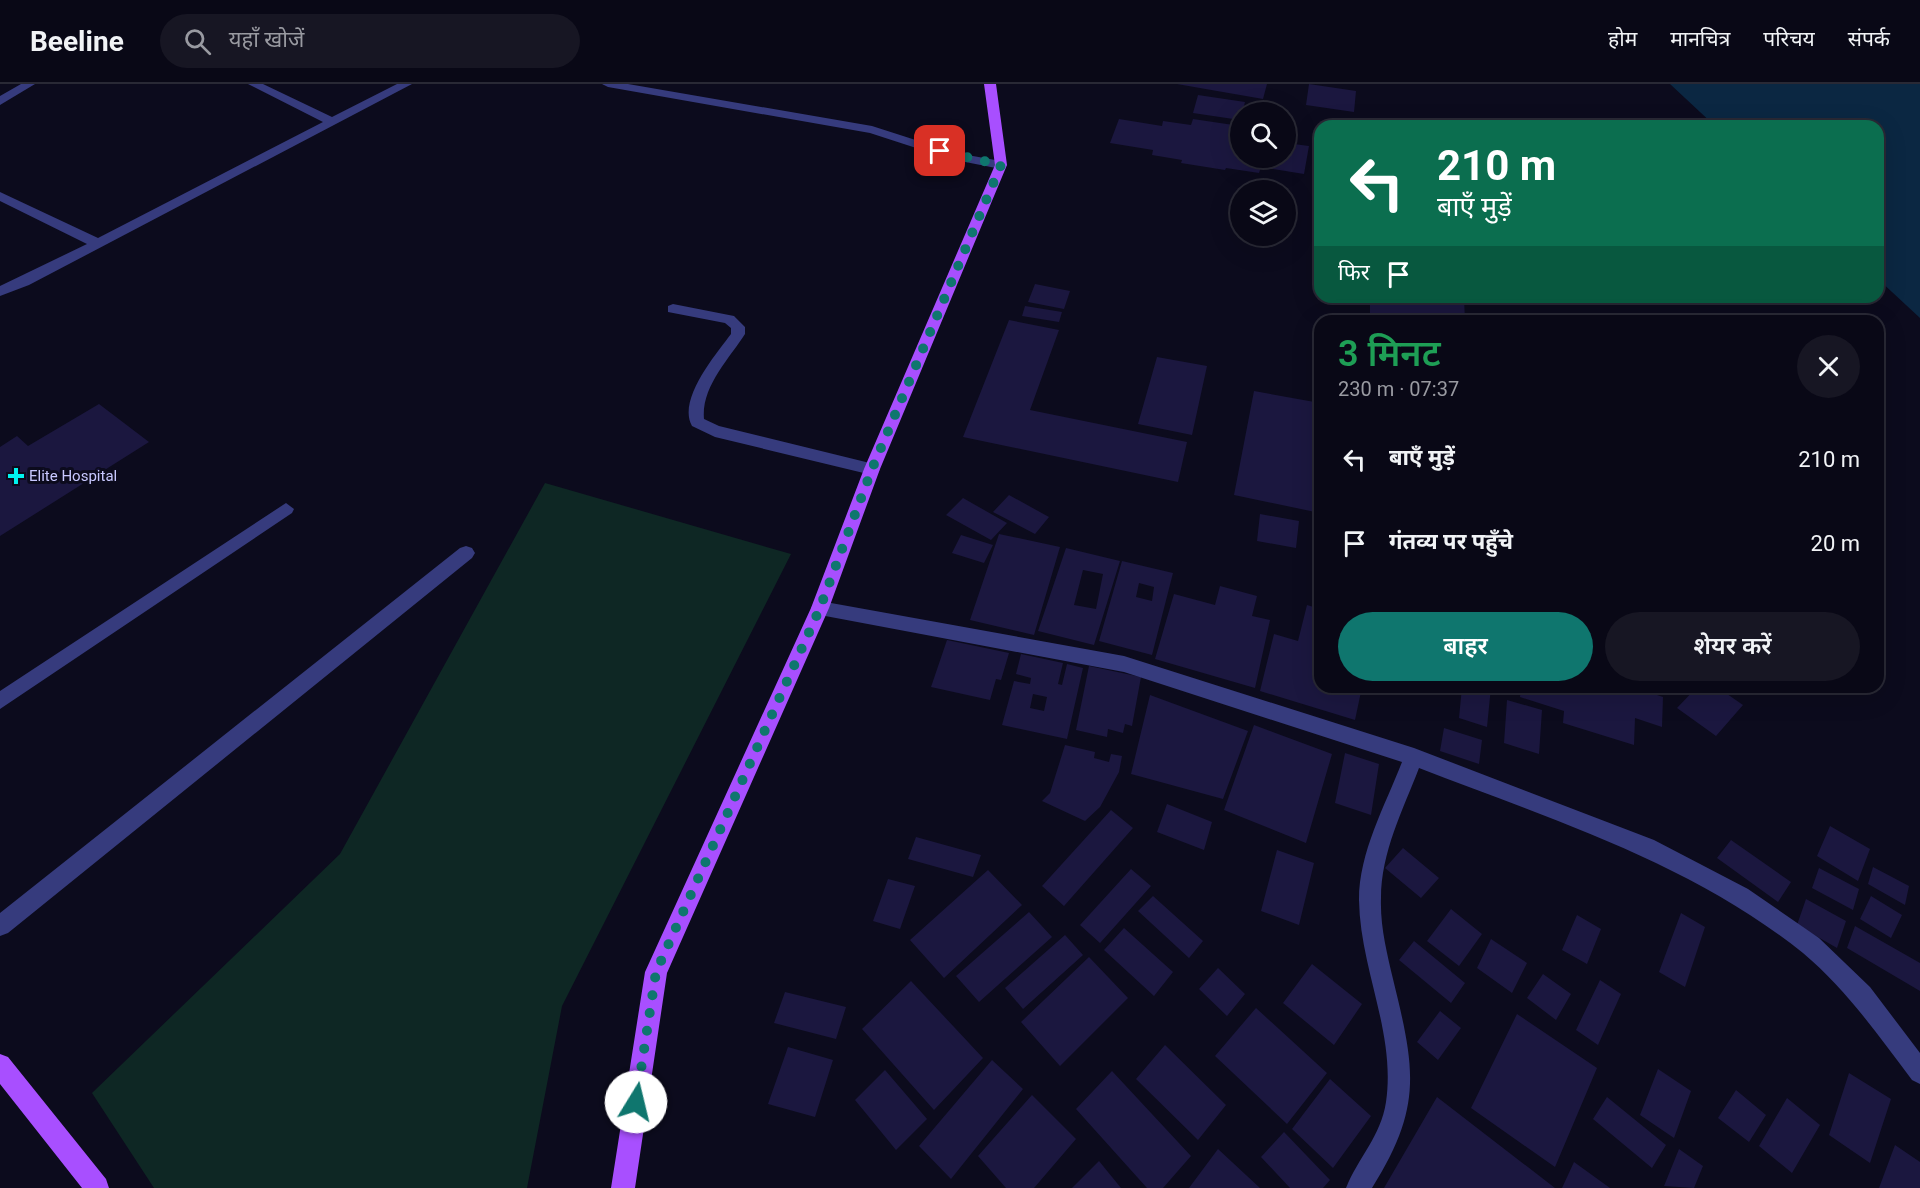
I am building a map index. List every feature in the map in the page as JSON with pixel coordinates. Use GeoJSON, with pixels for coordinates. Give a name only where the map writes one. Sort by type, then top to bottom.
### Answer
{"type":"FeatureCollection","features":[{"type":"Feature","properties":{"kind":"main road"},"geometry":{"type":"LineString","coordinates":[[623,1188],[656,972],[820,608],[872,469],[1001,165],[990,84]]}},
{"type":"Feature","properties":{"kind":"main road"},"geometry":{"type":"LineString","coordinates":[[0,1065],[97,1188]]}},
{"type":"Feature","properties":{"kind":"street"},"geometry":{"type":"LineString","coordinates":[[0,101],[29,84]]}},
{"type":"Feature","properties":{"kind":"street"},"geometry":{"type":"LineString","coordinates":[[254,84],[332,122]]}},
{"type":"Feature","properties":{"kind":"street"},"geometry":{"type":"LineString","coordinates":[[0,291],[24,282],[406,84]]}},
{"type":"Feature","properties":{"kind":"street"},"geometry":{"type":"LineString","coordinates":[[608,84],[872,130],[954,156],[1001,165]]}},
{"type":"Feature","properties":{"kind":"street"},"geometry":{"type":"LineString","coordinates":[[0,196],[97,243]]}},
{"type":"Feature","properties":{"kind":"street"},"geometry":{"type":"LineString","coordinates":[[673,309],[729,319],[738,327],[738,334],[697,399],[694,414],[697,422],[715,431],[872,469]]}},
{"type":"Feature","properties":{"kind":"street"},"geometry":{"type":"LineString","coordinates":[[0,701],[286,508]]}},
{"type":"Feature","properties":{"kind":"street"},"geometry":{"type":"LineString","coordinates":[[0,926],[466,553]]}},
{"type":"Feature","properties":{"kind":"street"},"geometry":{"type":"LineString","coordinates":[[820,608],[1124,664],[1414,757],[1647,847],[1741,896],[1820,954],[1862,995],[1920,1072]]}},
{"type":"Feature","properties":{"kind":"street"},"geometry":{"type":"LineString","coordinates":[[1358,1188],[1390,1134],[1401,1086],[1398,1047],[1378,952],[1370,900],[1374,862],[1414,757]]}},
{"type":"Feature","properties":{"kind":"green space"},"geometry":{"type":"Polygon","coordinates":[[[545,483],[791,554],[562,1006],[527,1188],[154,1188],[92,1093],[340,854],[545,483]]]}},
{"type":"Feature","properties":{"kind":"water"},"geometry":{"type":"Polygon","coordinates":[[[1670,84],[1920,84],[1920,318],[1884,285],[1884,120],[1709,120],[1670,84]]]}},
{"type":"Feature","properties":{"kind":"building"},"geometry":{"type":"Polygon","coordinates":[[[1177,84],[1267,84],[1263,99],[1177,84]]]}},
{"type":"Feature","properties":{"kind":"building"},"geometry":{"type":"Polygon","coordinates":[[[1309,84],[1356,91],[1354,112],[1306,105],[1309,84]]]}},
{"type":"Feature","properties":{"kind":"building"},"geometry":{"type":"Polygon","coordinates":[[[1198,95],[1245,102],[1230,102],[1230,119],[1193,113],[1198,95]]]}},
{"type":"Feature","properties":{"kind":"building"},"geometry":{"type":"Polygon","coordinates":[[[1119,119],[1162,126],[1163,121],[1191,125],[1193,119],[1230,125],[1230,168],[1261,168],[1259,173],[1181,163],[1182,160],[1152,155],[1153,150],[1110,143],[1119,119]]]}},
{"type":"Feature","properties":{"kind":"building"},"geometry":{"type":"Polygon","coordinates":[[[1296,144],[1309,146],[1304,174],[1267,168],[1296,168],[1296,144]]]}},
{"type":"Feature","properties":{"kind":"building"},"geometry":{"type":"Polygon","coordinates":[[[1035,284],[1070,291],[1064,309],[1028,302],[1035,284]]]}},
{"type":"Feature","properties":{"kind":"building"},"geometry":{"type":"Polygon","coordinates":[[[1370,303],[1464,303],[1465,315],[1370,314],[1370,303]]]}},
{"type":"Feature","properties":{"kind":"building"},"geometry":{"type":"Polygon","coordinates":[[[1025,306],[1062,312],[1059,322],[1022,316],[1025,306]]]}},
{"type":"Feature","properties":{"kind":"building"},"geometry":{"type":"Polygon","coordinates":[[[1009,320],[1059,330],[1030,410],[1187,442],[1178,482],[963,437],[1009,320]]]}},
{"type":"Feature","properties":{"kind":"building"},"geometry":{"type":"Polygon","coordinates":[[[1157,357],[1207,366],[1192,435],[1138,424],[1157,357]]]}},
{"type":"Feature","properties":{"kind":"building"},"geometry":{"type":"Polygon","coordinates":[[[1254,391],[1314,402],[1314,512],[1234,495],[1254,391]]]}},
{"type":"Feature","properties":{"kind":"building"},"geometry":{"type":"Polygon","coordinates":[[[99,404],[149,442],[0,536],[0,447],[17,436],[28,446],[99,404]]]}},
{"type":"Feature","properties":{"kind":"building"},"geometry":{"type":"Polygon","coordinates":[[[1009,495],[1049,517],[1035,534],[993,512],[1009,495]]]}},
{"type":"Feature","properties":{"kind":"building"},"geometry":{"type":"Polygon","coordinates":[[[963,498],[1007,523],[991,540],[946,515],[963,498]]]}},
{"type":"Feature","properties":{"kind":"building"},"geometry":{"type":"Polygon","coordinates":[[[1260,514],[1299,521],[1296,548],[1257,541],[1260,514]]]}},
{"type":"Feature","properties":{"kind":"building"},"geometry":{"type":"Polygon","coordinates":[[[999,534],[1060,547],[1034,635],[970,620],[999,534]]]}},
{"type":"Feature","properties":{"kind":"building"},"geometry":{"type":"Polygon","coordinates":[[[961,535],[993,545],[984,563],[952,553],[961,535]]]}},
{"type":"Feature","properties":{"kind":"building"},"geometry":{"type":"Polygon","coordinates":[[[1066,548],[1120,561],[1094,645],[1038,631],[1066,548]],[[1083,570],[1074,605],[1096,609],[1103,574],[1083,570]]]}},
{"type":"Feature","properties":{"kind":"building"},"geometry":{"type":"Polygon","coordinates":[[[1122,561],[1173,573],[1152,655],[1099,641],[1122,561]],[[1139,583],[1136,597],[1152,601],[1154,587],[1139,583]]]}},
{"type":"Feature","properties":{"kind":"building"},"geometry":{"type":"Polygon","coordinates":[[[1220,586],[1257,596],[1252,616],[1270,620],[1255,688],[1155,659],[1174,594],[1215,605],[1220,586]]]}},
{"type":"Feature","properties":{"kind":"building"},"geometry":{"type":"Polygon","coordinates":[[[1307,605],[1314,607],[1314,693],[1361,693],[1355,720],[1260,691],[1274,634],[1298,641],[1307,605]]]}},
{"type":"Feature","properties":{"kind":"building"},"geometry":{"type":"Polygon","coordinates":[[[947,640],[1009,653],[1001,680],[996,679],[990,700],[931,687],[947,640]]]}},
{"type":"Feature","properties":{"kind":"building"},"geometry":{"type":"Polygon","coordinates":[[[1021,654],[1063,663],[1058,684],[1062,685],[1067,664],[1083,668],[1067,739],[1002,725],[1014,681],[1030,684],[1031,678],[1016,674],[1021,654]],[[1033,694],[1030,708],[1044,711],[1047,697],[1033,694]]]}},
{"type":"Feature","properties":{"kind":"building"},"geometry":{"type":"Polygon","coordinates":[[[1089,666],[1141,677],[1132,726],[1125,724],[1123,733],[1108,729],[1107,737],[1076,730],[1089,666]]]}},
{"type":"Feature","properties":{"kind":"building"},"geometry":{"type":"Polygon","coordinates":[[[1461,693],[1490,693],[1487,727],[1459,718],[1461,693]]]}},
{"type":"Feature","properties":{"kind":"building"},"geometry":{"type":"Polygon","coordinates":[[[1520,693],[1651,693],[1663,697],[1662,727],[1635,718],[1634,745],[1563,723],[1564,711],[1520,697],[1520,693]]]}},
{"type":"Feature","properties":{"kind":"building"},"geometry":{"type":"Polygon","coordinates":[[[1691,693],[1726,693],[1743,705],[1716,736],[1677,708],[1691,693]]]}},
{"type":"Feature","properties":{"kind":"building"},"geometry":{"type":"Polygon","coordinates":[[[1150,695],[1248,731],[1223,799],[1131,774],[1150,695]]]}},
{"type":"Feature","properties":{"kind":"building"},"geometry":{"type":"Polygon","coordinates":[[[1507,700],[1542,710],[1539,754],[1504,743],[1507,700]]]}},
{"type":"Feature","properties":{"kind":"building"},"geometry":{"type":"Polygon","coordinates":[[[1254,725],[1332,754],[1306,843],[1224,810],[1254,725]]]}},
{"type":"Feature","properties":{"kind":"building"},"geometry":{"type":"Polygon","coordinates":[[[1444,728],[1482,740],[1479,764],[1440,751],[1444,728]]]}},
{"type":"Feature","properties":{"kind":"building"},"geometry":{"type":"Polygon","coordinates":[[[1065,745],[1095,752],[1094,758],[1109,762],[1111,754],[1122,756],[1119,772],[1100,807],[1085,821],[1042,801],[1050,793],[1065,745]]]}},
{"type":"Feature","properties":{"kind":"building"},"geometry":{"type":"Polygon","coordinates":[[[1345,753],[1379,764],[1371,815],[1335,803],[1345,753]]]}},
{"type":"Feature","properties":{"kind":"building"},"geometry":{"type":"Polygon","coordinates":[[[1167,804],[1212,822],[1204,850],[1157,832],[1167,804]]]}},
{"type":"Feature","properties":{"kind":"building"},"geometry":{"type":"Polygon","coordinates":[[[1111,810],[1133,828],[1064,906],[1042,886],[1111,810]]]}},
{"type":"Feature","properties":{"kind":"building"},"geometry":{"type":"Polygon","coordinates":[[[1830,826],[1870,849],[1858,881],[1817,856],[1830,826]]]}},
{"type":"Feature","properties":{"kind":"building"},"geometry":{"type":"Polygon","coordinates":[[[916,837],[981,855],[973,877],[908,859],[916,837]]]}},
{"type":"Feature","properties":{"kind":"building"},"geometry":{"type":"Polygon","coordinates":[[[1731,840],[1791,882],[1778,902],[1717,858],[1731,840]]]}},
{"type":"Feature","properties":{"kind":"building"},"geometry":{"type":"Polygon","coordinates":[[[1403,848],[1439,878],[1421,898],[1385,868],[1403,848]]]}},
{"type":"Feature","properties":{"kind":"building"},"geometry":{"type":"Polygon","coordinates":[[[1277,850],[1314,863],[1299,925],[1261,911],[1277,850]]]}},
{"type":"Feature","properties":{"kind":"building"},"geometry":{"type":"Polygon","coordinates":[[[1873,867],[1909,886],[1905,905],[1868,884],[1873,867]]]}},
{"type":"Feature","properties":{"kind":"building"},"geometry":{"type":"Polygon","coordinates":[[[1819,868],[1859,889],[1853,910],[1812,888],[1819,868]]]}},
{"type":"Feature","properties":{"kind":"building"},"geometry":{"type":"Polygon","coordinates":[[[1131,869],[1151,886],[1100,943],[1080,925],[1131,869]]]}},
{"type":"Feature","properties":{"kind":"building"},"geometry":{"type":"Polygon","coordinates":[[[988,870],[1022,905],[944,978],[910,940],[988,870]]]}},
{"type":"Feature","properties":{"kind":"building"},"geometry":{"type":"Polygon","coordinates":[[[888,879],[915,886],[900,929],[873,921],[888,879]]]}},
{"type":"Feature","properties":{"kind":"building"},"geometry":{"type":"Polygon","coordinates":[[[1153,896],[1203,941],[1189,958],[1138,911],[1153,896]]]}},
{"type":"Feature","properties":{"kind":"building"},"geometry":{"type":"Polygon","coordinates":[[[1871,896],[1902,915],[1891,938],[1860,919],[1871,896]]]}},
{"type":"Feature","properties":{"kind":"building"},"geometry":{"type":"Polygon","coordinates":[[[1806,899],[1846,921],[1837,948],[1797,925],[1806,899]]]}},
{"type":"Feature","properties":{"kind":"building"},"geometry":{"type":"Polygon","coordinates":[[[1451,909],[1482,934],[1459,966],[1427,941],[1451,909]]]}},
{"type":"Feature","properties":{"kind":"building"},"geometry":{"type":"Polygon","coordinates":[[[1029,912],[1052,937],[979,1002],[956,976],[1029,912]]]}},
{"type":"Feature","properties":{"kind":"building"},"geometry":{"type":"Polygon","coordinates":[[[1681,913],[1705,927],[1685,987],[1659,972],[1681,913]]]}},
{"type":"Feature","properties":{"kind":"building"},"geometry":{"type":"Polygon","coordinates":[[[1577,915],[1601,929],[1587,964],[1562,950],[1577,915]]]}},
{"type":"Feature","properties":{"kind":"building"},"geometry":{"type":"Polygon","coordinates":[[[1855,926],[1920,963],[1920,991],[1847,948],[1855,926]]]}},
{"type":"Feature","properties":{"kind":"building"},"geometry":{"type":"Polygon","coordinates":[[[1124,928],[1173,972],[1154,996],[1104,950],[1124,928]]]}},
{"type":"Feature","properties":{"kind":"building"},"geometry":{"type":"Polygon","coordinates":[[[1065,935],[1083,955],[1023,1009],[1005,988],[1065,935]]]}},
{"type":"Feature","properties":{"kind":"building"},"geometry":{"type":"Polygon","coordinates":[[[1491,939],[1527,963],[1512,993],[1477,968],[1491,939]]]}},
{"type":"Feature","properties":{"kind":"building"},"geometry":{"type":"Polygon","coordinates":[[[1414,941],[1465,983],[1451,1003],[1399,960],[1414,941]]]}},
{"type":"Feature","properties":{"kind":"building"},"geometry":{"type":"Polygon","coordinates":[[[1089,957],[1128,998],[1060,1066],[1021,1022],[1089,957]]]}},
{"type":"Feature","properties":{"kind":"building"},"geometry":{"type":"Polygon","coordinates":[[[1312,964],[1362,1004],[1334,1045],[1283,1003],[1312,964]]]}},
{"type":"Feature","properties":{"kind":"building"},"geometry":{"type":"Polygon","coordinates":[[[1218,968],[1245,994],[1227,1016],[1199,989],[1218,968]]]}},
{"type":"Feature","properties":{"kind":"building"},"geometry":{"type":"Polygon","coordinates":[[[1543,974],[1571,994],[1556,1020],[1527,998],[1543,974]]]}},
{"type":"Feature","properties":{"kind":"building"},"geometry":{"type":"Polygon","coordinates":[[[1600,980],[1621,994],[1598,1045],[1576,1030],[1600,980]]]}},
{"type":"Feature","properties":{"kind":"building"},"geometry":{"type":"Polygon","coordinates":[[[911,981],[983,1058],[934,1110],[862,1029],[911,981]]]}},
{"type":"Feature","properties":{"kind":"building"},"geometry":{"type":"Polygon","coordinates":[[[785,992],[846,1007],[836,1039],[774,1023],[785,992]]]}},
{"type":"Feature","properties":{"kind":"building"},"geometry":{"type":"Polygon","coordinates":[[[1256,1008],[1327,1073],[1287,1124],[1215,1056],[1256,1008]]]}},
{"type":"Feature","properties":{"kind":"building"},"geometry":{"type":"Polygon","coordinates":[[[1440,1011],[1461,1028],[1438,1060],[1417,1042],[1440,1011]]]}},
{"type":"Feature","properties":{"kind":"building"},"geometry":{"type":"Polygon","coordinates":[[[1517,1014],[1597,1068],[1555,1167],[1471,1108],[1517,1014]]]}},
{"type":"Feature","properties":{"kind":"building"},"geometry":{"type":"Polygon","coordinates":[[[1165,1045],[1226,1105],[1198,1140],[1136,1079],[1165,1045]]]}},
{"type":"Feature","properties":{"kind":"building"},"geometry":{"type":"Polygon","coordinates":[[[788,1047],[833,1060],[815,1117],[768,1104],[788,1047]]]}},
{"type":"Feature","properties":{"kind":"building"},"geometry":{"type":"Polygon","coordinates":[[[992,1060],[1023,1089],[951,1179],[919,1146],[992,1060]]]}},
{"type":"Feature","properties":{"kind":"building"},"geometry":{"type":"Polygon","coordinates":[[[1658,1069],[1691,1091],[1674,1138],[1640,1115],[1658,1069]]]}},
{"type":"Feature","properties":{"kind":"building"},"geometry":{"type":"Polygon","coordinates":[[[885,1070],[927,1119],[896,1150],[855,1100],[885,1070]]]}},
{"type":"Feature","properties":{"kind":"building"},"geometry":{"type":"Polygon","coordinates":[[[1112,1071],[1191,1156],[1163,1188],[1147,1188],[1076,1109],[1112,1071]]]}},
{"type":"Feature","properties":{"kind":"building"},"geometry":{"type":"Polygon","coordinates":[[[1849,1073],[1891,1099],[1870,1163],[1829,1135],[1849,1073]]]}},
{"type":"Feature","properties":{"kind":"building"},"geometry":{"type":"Polygon","coordinates":[[[1330,1079],[1371,1116],[1333,1168],[1292,1129],[1330,1079]]]}},
{"type":"Feature","properties":{"kind":"building"},"geometry":{"type":"Polygon","coordinates":[[[1736,1090],[1766,1115],[1749,1142],[1718,1118],[1736,1090]]]}},
{"type":"Feature","properties":{"kind":"building"},"geometry":{"type":"Polygon","coordinates":[[[1032,1095],[1076,1139],[1034,1188],[1006,1188],[978,1156],[1032,1095]]]}},
{"type":"Feature","properties":{"kind":"building"},"geometry":{"type":"Polygon","coordinates":[[[1437,1097],[1555,1188],[1384,1188],[1437,1097]]]}},
{"type":"Feature","properties":{"kind":"building"},"geometry":{"type":"Polygon","coordinates":[[[1607,1097],[1666,1145],[1652,1168],[1593,1119],[1607,1097]]]}},
{"type":"Feature","properties":{"kind":"building"},"geometry":{"type":"Polygon","coordinates":[[[1787,1098],[1820,1125],[1792,1173],[1759,1146],[1787,1098]]]}},
{"type":"Feature","properties":{"kind":"building"},"geometry":{"type":"Polygon","coordinates":[[[1284,1132],[1330,1180],[1323,1188],[1290,1188],[1261,1157],[1284,1132]]]}},
{"type":"Feature","properties":{"kind":"building"},"geometry":{"type":"Polygon","coordinates":[[[1895,1145],[1920,1162],[1920,1188],[1879,1188],[1895,1145]]]}},
{"type":"Feature","properties":{"kind":"building"},"geometry":{"type":"Polygon","coordinates":[[[1218,1149],[1260,1188],[1189,1188],[1218,1149]]]}},
{"type":"Feature","properties":{"kind":"building"},"geometry":{"type":"Polygon","coordinates":[[[1679,1149],[1703,1166],[1694,1188],[1664,1186],[1679,1149]]]}},
{"type":"Feature","properties":{"kind":"building"},"geometry":{"type":"Polygon","coordinates":[[[1099,1161],[1121,1188],[1072,1188],[1099,1161]]]}},
{"type":"Feature","properties":{"kind":"building"},"geometry":{"type":"Polygon","coordinates":[[[1574,1162],[1610,1188],[1562,1188],[1574,1162]]]}},
{"type":"Feature","properties":{"kind":"place","name":"Elite Hospital"},"geometry":{"type":"Point","coordinates":[16,476]}},
{"type":"Feature","properties":{"kind":"route"},"geometry":{"type":"LineString","coordinates":[[636,1102],[656,972],[820,608],[872,469],[1001,165],[974,161],[940,151]]}}]}
